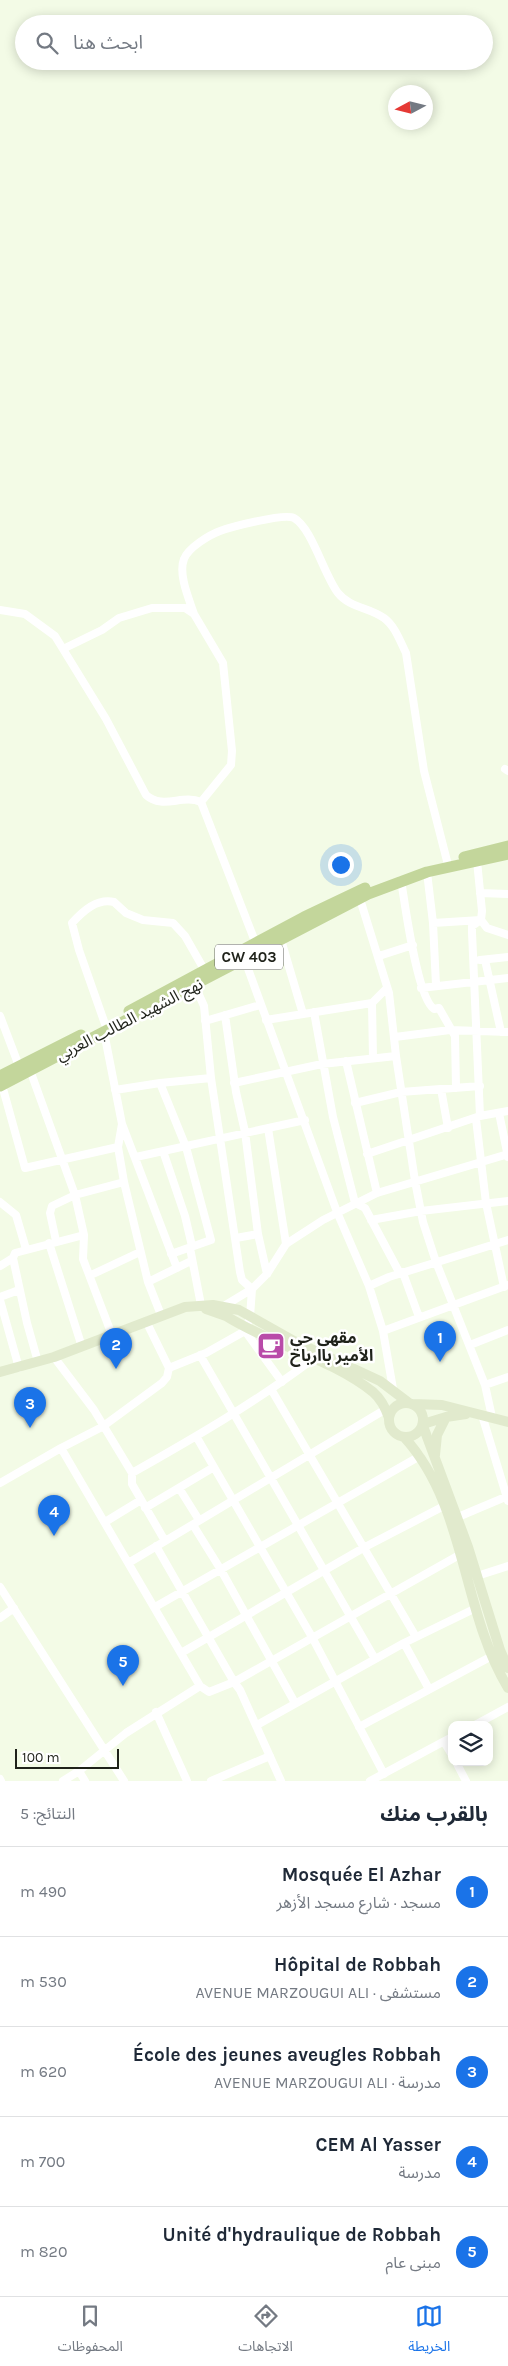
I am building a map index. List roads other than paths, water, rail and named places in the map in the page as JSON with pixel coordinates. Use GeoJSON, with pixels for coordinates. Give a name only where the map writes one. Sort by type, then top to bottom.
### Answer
{"type":"FeatureCollection","features":[{"type":"Feature","properties":{"kind":"main road","name":"نهج الشهيد الطالب العربي"},"geometry":{"type":"LineString","coordinates":[[1,1082],[24,1068],[195,986],[243,955],[256,944],[304,917],[380,881],[447,861],[508,846]]}},
{"type":"Feature","properties":{"kind":"main road","name":"نهج الشهيد الطالب العربي"},"geometry":{"type":"LineString","coordinates":[[105,1028],[205,971],[281,940],[401,880],[427,872],[508,854]]}},
{"type":"Feature","properties":{"kind":"main road"},"geometry":{"type":"LineString","coordinates":[[0,1372],[54,1357],[185,1307],[201,1305],[224,1306],[239,1310],[247,1325],[374,1392],[388,1414],[391,1429],[404,1438],[420,1456],[444,1506],[461,1554],[492,1656],[508,1688]]}},
{"type":"Feature","properties":{"kind":"main road"},"geometry":{"type":"LineString","coordinates":[[185,1307],[216,1312],[294,1341],[380,1381],[422,1412],[423,1425],[434,1458],[458,1517],[477,1576],[503,1644],[508,1668]]}},
{"type":"Feature","properties":{"kind":"main road"},"geometry":{"type":"LineString","coordinates":[[388,1414],[399,1405],[442,1405],[508,1422]]}},
{"type":"Feature","properties":{"kind":"main road"},"geometry":{"type":"LineString","coordinates":[[404,1438],[418,1434],[423,1425],[446,1416],[472,1414]]}},
{"type":"Feature","properties":{"kind":"main road"},"geometry":{"type":"LineString","coordinates":[[434,1458],[437,1435],[446,1416]]}},
{"type":"Feature","properties":{"kind":"street"},"geometry":{"type":"LineString","coordinates":[[201,802],[230,765],[232,751],[222,663],[194,614],[183,572],[183,562],[188,552],[219,531],[277,518],[290,517],[299,522],[337,592],[354,606],[385,618],[399,637],[406,653],[424,771],[447,861]]}},
{"type":"Feature","properties":{"kind":"street"},"geometry":{"type":"LineString","coordinates":[[63,649],[102,630],[119,618],[152,608],[185,608],[194,614]]}},
{"type":"Feature","properties":{"kind":"street"},"geometry":{"type":"LineString","coordinates":[[0,610],[26,614],[55,636],[106,719],[146,795],[158,802],[193,798],[201,802],[256,944]]}},
{"type":"Feature","properties":{"kind":"street"},"geometry":{"type":"LineString","coordinates":[[477,861],[482,911],[481,920],[487,928],[508,934]]}},
{"type":"Feature","properties":{"kind":"street"},"geometry":{"type":"LineString","coordinates":[[427,872],[434,923],[436,985]]}},
{"type":"Feature","properties":{"kind":"street"},"geometry":{"type":"LineString","coordinates":[[401,880],[420,988],[429,1005],[439,1008],[455,1036],[456,1088]]}},
{"type":"Feature","properties":{"kind":"street"},"geometry":{"type":"LineString","coordinates":[[480,893],[508,894]]}},
{"type":"Feature","properties":{"kind":"street"},"geometry":{"type":"LineString","coordinates":[[360,899],[379,956],[393,1013],[401,1092],[415,1181],[422,1211],[436,1262],[485,1385],[487,1416],[508,1498],[458,1517]]}},
{"type":"Feature","properties":{"kind":"street"},"geometry":{"type":"LineString","coordinates":[[177,1268],[122,1124],[105,1028],[72,923],[84,910],[100,901],[114,902],[126,913],[143,920],[173,923],[185,936],[205,971]]}},
{"type":"Feature","properties":{"kind":"street"},"geometry":{"type":"LineString","coordinates":[[434,923],[481,920]]}},
{"type":"Feature","properties":{"kind":"street"},"geometry":{"type":"LineString","coordinates":[[383,1331],[506,1286],[493,1244],[486,1203],[478,1118],[480,1086],[472,926],[481,920]]}},
{"type":"Feature","properties":{"kind":"street"},"geometry":{"type":"LineString","coordinates":[[281,940],[303,1014]]}},
{"type":"Feature","properties":{"kind":"street"},"geometry":{"type":"LineString","coordinates":[[379,956],[413,945]]}},
{"type":"Feature","properties":{"kind":"street"},"geometry":{"type":"LineString","coordinates":[[243,955],[260,1005],[287,1070],[337,1212],[368,1286],[383,1331],[393,1389]]}},
{"type":"Feature","properties":{"kind":"street"},"geometry":{"type":"LineString","coordinates":[[475,960],[508,957]]}},
{"type":"Feature","properties":{"kind":"street"},"geometry":{"type":"LineString","coordinates":[[395,1037],[450,1030],[504,1032],[484,960]]}},
{"type":"Feature","properties":{"kind":"street"},"geometry":{"type":"LineString","coordinates":[[420,988],[508,978]]}},
{"type":"Feature","properties":{"kind":"street"},"geometry":{"type":"LineString","coordinates":[[195,986],[204,1006],[211,1078],[222,1139],[242,1280],[252,1288]]}},
{"type":"Feature","properties":{"kind":"street"},"geometry":{"type":"LineString","coordinates":[[266,1020],[372,1003],[387,988]]}},
{"type":"Feature","properties":{"kind":"street"},"geometry":{"type":"LineString","coordinates":[[372,1003],[373,1058]]}},
{"type":"Feature","properties":{"kind":"street"},"geometry":{"type":"LineString","coordinates":[[205,1021],[260,1005]]}},
{"type":"Feature","properties":{"kind":"street"},"geometry":{"type":"LineString","coordinates":[[314,1012],[322,1064],[339,1145],[355,1203],[365,1208],[398,1270],[403,1274],[419,1317]]}},
{"type":"Feature","properties":{"kind":"street"},"geometry":{"type":"LineString","coordinates":[[0,1016],[24,1068],[76,1195],[84,1235],[83,1259],[91,1275],[112,1335]]}},
{"type":"Feature","properties":{"kind":"street"},"geometry":{"type":"LineString","coordinates":[[225,1016],[234,1083],[245,1132],[258,1234],[267,1274]]}},
{"type":"Feature","properties":{"kind":"street"},"geometry":{"type":"LineString","coordinates":[[234,1083],[287,1070],[322,1064],[396,1056]]}},
{"type":"Feature","properties":{"kind":"street"},"geometry":{"type":"LineString","coordinates":[[346,1061],[377,1193]]}},
{"type":"Feature","properties":{"kind":"street"},"geometry":{"type":"LineString","coordinates":[[115,1090],[211,1078]]}},
{"type":"Feature","properties":{"kind":"street"},"geometry":{"type":"LineString","coordinates":[[1,1082],[25,1168],[62,1158],[118,1147]]}},
{"type":"Feature","properties":{"kind":"street"},"geometry":{"type":"LineString","coordinates":[[160,1083],[186,1147],[211,1240],[171,1254]]}},
{"type":"Feature","properties":{"kind":"street"},"geometry":{"type":"LineString","coordinates":[[355,1102],[401,1092],[480,1086]]}},
{"type":"Feature","properties":{"kind":"street"},"geometry":{"type":"LineString","coordinates":[[441,1089],[448,1128]]}},
{"type":"Feature","properties":{"kind":"street"},"geometry":{"type":"LineString","coordinates":[[367,1154],[408,1139],[508,1111]]}},
{"type":"Feature","properties":{"kind":"street"},"geometry":{"type":"LineString","coordinates":[[224,1306],[252,1288],[267,1274],[286,1244],[307,1228],[337,1212],[377,1193],[508,1155],[499,1113]]}},
{"type":"Feature","properties":{"kind":"street"},"geometry":{"type":"LineString","coordinates":[[136,1157],[304,1120]]}},
{"type":"Feature","properties":{"kind":"street"},"geometry":{"type":"LineString","coordinates":[[122,1124],[118,1147],[124,1182],[148,1282],[161,1315]]}},
{"type":"Feature","properties":{"kind":"street"},"geometry":{"type":"LineString","coordinates":[[268,1128],[286,1244]]}},
{"type":"Feature","properties":{"kind":"street"},"geometry":{"type":"LineString","coordinates":[[163,1151],[185,1216],[191,1247],[191,1260],[201,1305]]}},
{"type":"Feature","properties":{"kind":"street"},"geometry":{"type":"LineString","coordinates":[[82,1347],[52,1242],[50,1213],[52,1206],[76,1195],[124,1182]]}},
{"type":"Feature","properties":{"kind":"street"},"geometry":{"type":"LineString","coordinates":[[371,1220],[422,1211],[508,1201]]}},
{"type":"Feature","properties":{"kind":"street"},"geometry":{"type":"LineString","coordinates":[[0,1202],[16,1215],[26,1249]]}},
{"type":"Feature","properties":{"kind":"street"},"geometry":{"type":"LineString","coordinates":[[236,1238],[258,1234]]}},
{"type":"Feature","properties":{"kind":"street"},"geometry":{"type":"LineString","coordinates":[[0,1266],[13,1258],[15,1253],[84,1235]]}},
{"type":"Feature","properties":{"kind":"street"},"geometry":{"type":"LineString","coordinates":[[368,1286],[389,1277],[508,1240]]}},
{"type":"Feature","properties":{"kind":"street"},"geometry":{"type":"LineString","coordinates":[[91,1275],[140,1252]]}},
{"type":"Feature","properties":{"kind":"street"},"geometry":{"type":"LineString","coordinates":[[13,1258],[19,1290],[38,1362]]}},
{"type":"Feature","properties":{"kind":"street"},"geometry":{"type":"LineString","coordinates":[[148,1282],[191,1260]]}},
{"type":"Feature","properties":{"kind":"street"},"geometry":{"type":"LineString","coordinates":[[252,1288],[247,1325],[282,1382]]}},
{"type":"Feature","properties":{"kind":"street"},"geometry":{"type":"LineString","coordinates":[[19,1290],[0,1299],[19,1368]]}},
{"type":"Feature","properties":{"kind":"street"},"geometry":{"type":"LineString","coordinates":[[0,1483],[61,1448],[102,1428],[162,1383],[167,1377],[169,1368],[146,1321]]}},
{"type":"Feature","properties":{"kind":"street"},"geometry":{"type":"LineString","coordinates":[[169,1368],[200,1355],[247,1325]]}},
{"type":"Feature","properties":{"kind":"street"},"geometry":{"type":"LineString","coordinates":[[470,1345],[508,1330]]}},
{"type":"Feature","properties":{"kind":"street"},"geometry":{"type":"LineString","coordinates":[[200,1355],[376,1659]]}},
{"type":"Feature","properties":{"kind":"street"},"geometry":{"type":"LineString","coordinates":[[54,1357],[94,1410],[102,1428],[132,1473],[132,1484],[164,1541]]}},
{"type":"Feature","properties":{"kind":"street"},"geometry":{"type":"LineString","coordinates":[[132,1473],[233,1413],[282,1382],[313,1359]]}},
{"type":"Feature","properties":{"kind":"street"},"geometry":{"type":"LineString","coordinates":[[485,1385],[508,1376]]}},
{"type":"Feature","properties":{"kind":"street"},"geometry":{"type":"LineString","coordinates":[[271,1389],[416,1637]]}},
{"type":"Feature","properties":{"kind":"street"},"geometry":{"type":"LineString","coordinates":[[130,1562],[310,1455],[388,1414]]}},
{"type":"Feature","properties":{"kind":"street"},"geometry":{"type":"LineString","coordinates":[[196,1436],[287,1593],[384,1774]]}},
{"type":"Feature","properties":{"kind":"street"},"geometry":{"type":"LineString","coordinates":[[61,1448],[130,1562],[200,1686],[209,1692],[234,1682],[461,1554]]}},
{"type":"Feature","properties":{"kind":"street"},"geometry":{"type":"LineString","coordinates":[[155,1607],[337,1501],[420,1456]]}},
{"type":"Feature","properties":{"kind":"street"},"geometry":{"type":"LineString","coordinates":[[145,1508],[214,1467]]}},
{"type":"Feature","properties":{"kind":"street"},"geometry":{"type":"LineString","coordinates":[[179,1488],[221,1570],[295,1703]]}},
{"type":"Feature","properties":{"kind":"street"},"geometry":{"type":"LineString","coordinates":[[105,1522],[140,1500]]}},
{"type":"Feature","properties":{"kind":"street"},"geometry":{"type":"LineString","coordinates":[[181,1653],[365,1547],[444,1506]]}},
{"type":"Feature","properties":{"kind":"street"},"geometry":{"type":"LineString","coordinates":[[156,1546],[258,1724],[281,1781]]}},
{"type":"Feature","properties":{"kind":"street"},"geometry":{"type":"LineString","coordinates":[[477,1576],[508,1566]]}},
{"type":"Feature","properties":{"kind":"street"},"geometry":{"type":"LineString","coordinates":[[0,1587],[124,1781]]}},
{"type":"Feature","properties":{"kind":"street"},"geometry":{"type":"LineString","coordinates":[[0,1618],[14,1608]]}},
{"type":"Feature","properties":{"kind":"street"},"geometry":{"type":"LineString","coordinates":[[258,1724],[404,1643],[476,1608]]}},
{"type":"Feature","properties":{"kind":"street"},"geometry":{"type":"LineString","coordinates":[[404,1643],[429,1689]]}},
{"type":"Feature","properties":{"kind":"street"},"geometry":{"type":"LineString","coordinates":[[359,1727],[492,1656]]}},
{"type":"Feature","properties":{"kind":"street"},"geometry":{"type":"LineString","coordinates":[[63,1781],[79,1772],[105,1749],[156,1712],[200,1686]]}},
{"type":"Feature","properties":{"kind":"street"},"geometry":{"type":"LineString","coordinates":[[482,1721],[508,1707]]}},
{"type":"Feature","properties":{"kind":"street"},"geometry":{"type":"LineString","coordinates":[[156,1712],[187,1781]]}},
{"type":"Feature","properties":{"kind":"street"},"geometry":{"type":"LineString","coordinates":[[370,1781],[448,1740]]}},
{"type":"Feature","properties":{"kind":"street"},"geometry":{"type":"LineString","coordinates":[[444,1742],[448,1749]]}},
{"type":"Feature","properties":{"kind":"street"},"geometry":{"type":"LineString","coordinates":[[211,1781],[270,1756]]}},
{"type":"Feature","properties":{"kind":"street"},"geometry":{"type":"LineString","coordinates":[[458,1766],[466,1781]]}},
{"type":"Feature","properties":{"kind":"street"},"geometry":{"type":"LineString","coordinates":[[79,1772],[85,1781]]}},
{"type":"Feature","properties":{"kind":"place","name":"مقهى حي الأمير باارباح"},"geometry":{"type":"Point","coordinates":[271,1346]}},
{"type":"Feature","properties":{"kind":"place","name":"Mosquée El Azhar"},"geometry":{"type":"Point","coordinates":[440,1362]}},
{"type":"Feature","properties":{"kind":"place","name":"Hôpital de Robbah"},"geometry":{"type":"Point","coordinates":[116,1369]}},
{"type":"Feature","properties":{"kind":"place","name":"École des jeunes aveugles Robbah"},"geometry":{"type":"Point","coordinates":[30,1428]}},
{"type":"Feature","properties":{"kind":"place","name":"CEM Al Yasser"},"geometry":{"type":"Point","coordinates":[54,1536]}},
{"type":"Feature","properties":{"kind":"place","name":"Unité d'hydraulique de Robbah"},"geometry":{"type":"Point","coordinates":[123,1686]}}]}
